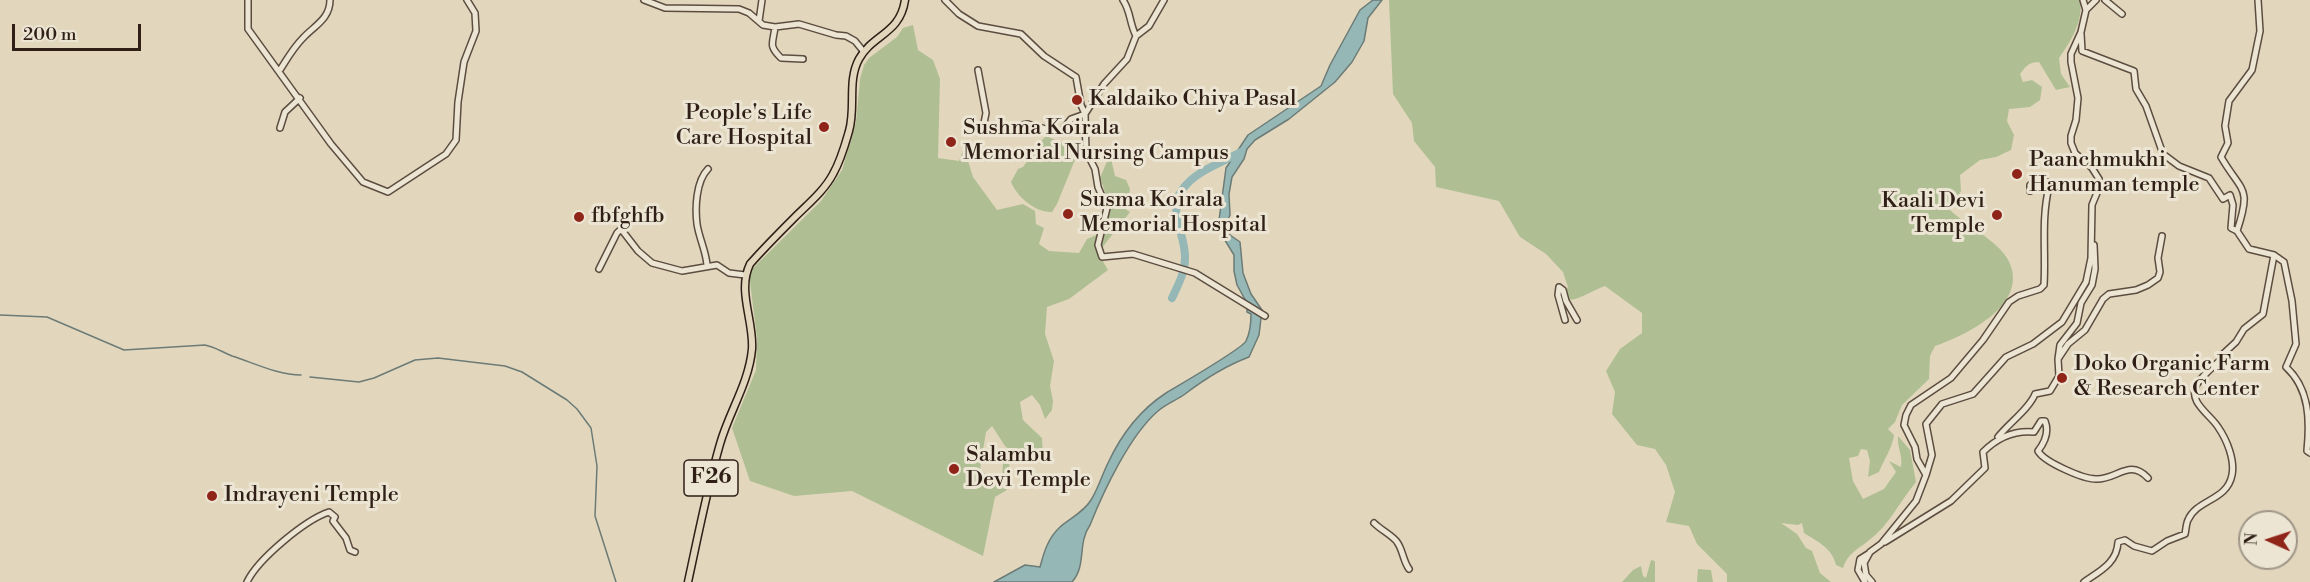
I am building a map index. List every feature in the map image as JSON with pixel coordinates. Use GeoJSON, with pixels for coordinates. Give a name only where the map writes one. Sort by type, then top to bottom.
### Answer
{"type":"FeatureCollection","features":[{"type":"Feature","properties":{"kind":"main road"},"geometry":{"type":"LineString","coordinates":[[745,275],[750,264],[816,196],[833,175],[850,128],[854,72],[864,52],[896,24],[904,9],[905,0]]}},
{"type":"Feature","properties":{"kind":"main road","name":"F26"},"geometry":{"type":"LineString","coordinates":[[688,582],[721,441],[746,378],[752,348],[745,275]]}},
{"type":"Feature","properties":{"kind":"street"},"geometry":{"type":"LineString","coordinates":[[248,0],[248,29],[280,70],[331,144],[363,182],[388,192],[446,154],[456,140],[458,102],[464,62],[476,31],[475,14],[467,0]]}},
{"type":"Feature","properties":{"kind":"street"},"geometry":{"type":"LineString","coordinates":[[280,70],[302,39],[322,21],[328,12],[330,0]]}},
{"type":"Feature","properties":{"kind":"street"},"geometry":{"type":"LineString","coordinates":[[644,0],[665,8],[739,9],[775,27],[799,24],[846,36],[855,41],[864,52]]}},
{"type":"Feature","properties":{"kind":"street"},"geometry":{"type":"LineString","coordinates":[[759,21],[762,0]]}},
{"type":"Feature","properties":{"kind":"street"},"geometry":{"type":"LineString","coordinates":[[945,0],[959,14],[978,26],[1021,34],[1044,56],[1073,75],[1078,81],[1081,105],[1085,114],[1086,151],[1095,169],[1098,187],[1107,208],[1099,237],[1100,255],[1106,258],[1133,254],[1188,271],[1218,286],[1265,316]]}},
{"type":"Feature","properties":{"kind":"street"},"geometry":{"type":"LineString","coordinates":[[1122,0],[1129,9],[1129,23],[1136,36]]}},
{"type":"Feature","properties":{"kind":"street"},"geometry":{"type":"LineString","coordinates":[[978,70],[986,113],[983,128],[991,130],[1028,124],[1060,133],[1071,119],[1085,114],[1104,84],[1127,59],[1136,36],[1149,26],[1164,0]]}},
{"type":"Feature","properties":{"kind":"street"},"geometry":{"type":"LineString","coordinates":[[1881,544],[1916,501],[1926,476],[1932,456],[1926,424],[1942,404],[1973,394],[2006,357],[2033,344],[2062,322],[2086,282],[2091,258],[2092,205],[2099,188],[2099,179],[2092,168],[2075,153],[2071,143],[2078,98],[2071,54],[2081,32],[2086,10],[2083,0]]}},
{"type":"Feature","properties":{"kind":"street"},"geometry":{"type":"LineString","coordinates":[[2086,10],[2096,0]]}},
{"type":"Feature","properties":{"kind":"street"},"geometry":{"type":"LineString","coordinates":[[2105,0],[2122,14]]}},
{"type":"Feature","properties":{"kind":"street"},"geometry":{"type":"LineString","coordinates":[[2237,231],[2244,211],[2245,192],[2221,157],[2228,143],[2225,126],[2229,101],[2252,70],[2260,31],[2258,0]]}},
{"type":"Feature","properties":{"kind":"street"},"geometry":{"type":"LineString","coordinates":[[775,27],[772,49],[781,58],[803,59]]}},
{"type":"Feature","properties":{"kind":"street"},"geometry":{"type":"LineString","coordinates":[[2081,32],[2082,51],[2134,71],[2136,89],[2146,106],[2163,154],[2179,166],[2209,178],[2223,199],[2230,195],[2233,205],[2231,228],[2237,231],[2249,249],[2274,255],[2284,262],[2292,301],[2295,344],[2286,367],[2296,376],[2305,396],[2308,415],[2307,451],[2310,453]]}},
{"type":"Feature","properties":{"kind":"street"},"geometry":{"type":"LineString","coordinates":[[279,129],[285,112],[300,98]]}},
{"type":"Feature","properties":{"kind":"street"},"geometry":{"type":"LineString","coordinates":[[707,265],[706,250],[696,222],[700,182],[708,169]]}},
{"type":"Feature","properties":{"kind":"street"},"geometry":{"type":"LineString","coordinates":[[1926,476],[1904,425],[1911,405],[1952,378],[1983,340],[2009,302],[2018,296],[2040,289],[2044,285],[2046,242],[2044,212],[2049,187],[2046,181],[2037,180],[2030,185],[2030,191]]}},
{"type":"Feature","properties":{"kind":"street"},"geometry":{"type":"LineString","coordinates":[[599,270],[621,229],[638,251],[652,263],[682,271],[717,265],[729,273],[745,275]]}},
{"type":"Feature","properties":{"kind":"street"},"geometry":{"type":"LineString","coordinates":[[1865,582],[1858,570],[1860,559],[1951,501],[1985,468],[1983,452],[2012,420],[2029,407],[2035,394],[2050,391],[2060,376],[2058,359],[2060,345],[2077,323],[2081,303],[2092,285],[2095,251],[2092,232]]}},
{"type":"Feature","properties":{"kind":"street"},"geometry":{"type":"LineString","coordinates":[[2058,359],[2068,344],[2085,330],[2103,299],[2109,294],[2136,290],[2158,278],[2160,272],[2158,258],[2162,236]]}},
{"type":"Feature","properties":{"kind":"street"},"geometry":{"type":"LineString","coordinates":[[2084,582],[2109,565],[2117,551],[2118,542],[2125,540],[2134,546],[2152,550],[2168,541],[2181,538],[2186,534],[2188,520],[2197,509],[2227,490],[2232,476],[2233,459],[2218,427],[2199,405],[2195,395],[2198,384],[2236,342],[2244,329],[2263,314],[2274,255]]}},
{"type":"Feature","properties":{"kind":"street"},"geometry":{"type":"LineString","coordinates":[[1565,320],[1558,295],[1560,287],[1577,320]]}},
{"type":"Feature","properties":{"kind":"street"},"geometry":{"type":"LineString","coordinates":[[1996,439],[2023,431],[2034,432],[2041,421],[2045,421],[2047,427],[2044,444],[2038,451],[2042,458],[2097,480],[2131,469],[2141,471],[2148,478]]}},
{"type":"Feature","properties":{"kind":"street"},"geometry":{"type":"LineString","coordinates":[[247,582],[252,572],[289,538],[329,512],[335,517],[333,520],[346,538],[350,550],[355,552]]}},
{"type":"Feature","properties":{"kind":"street"},"geometry":{"type":"LineString","coordinates":[[1374,523],[1396,540],[1409,569]]}},
{"type":"Feature","properties":{"kind":"street"},"geometry":{"type":"LineString","coordinates":[[1870,552],[1864,563],[1866,575],[1872,582]]}},
{"type":"Feature","properties":{"kind":"green space"},"geometry":{"type":"Polygon","coordinates":[[[1389,0],[2080,0],[2078,23],[2072,38],[2059,58],[2061,74],[2070,87],[2056,90],[2039,62],[2026,67],[2020,74],[2023,82],[2032,80],[2042,87],[2040,100],[2030,107],[2009,109],[2007,121],[2014,135],[2011,150],[1996,157],[1980,160],[1960,175],[1961,191],[1950,210],[2003,252],[2013,274],[2011,289],[2004,302],[1979,325],[1935,346],[1930,356],[1929,379],[1902,405],[1895,422],[1888,429],[1894,435],[1893,440],[1879,472],[1868,477],[1870,461],[1867,450],[1861,449],[1858,456],[1849,458],[1853,481],[1863,499],[1884,489],[1896,472],[1889,461],[1901,467],[1898,436],[1910,450],[1916,482],[1888,521],[1850,556],[1843,568],[1836,565],[1824,546],[1804,533],[1802,523],[1798,525],[1781,523],[1797,534],[1806,548],[1812,551],[1820,573],[1831,582],[1727,582],[1727,574],[1697,544],[1689,526],[1666,522],[1675,492],[1666,465],[1655,449],[1637,445],[1612,414],[1615,392],[1606,371],[1620,349],[1642,333],[1642,313],[1605,286],[1568,300],[1566,289],[1568,287],[1563,272],[1546,254],[1520,237],[1499,201],[1436,187],[1435,167],[1414,141],[1412,123],[1393,94],[1389,0]]]}},
{"type":"Feature","properties":{"kind":"green space"},"geometry":{"type":"Polygon","coordinates":[[[913,25],[918,50],[933,60],[940,79],[938,158],[959,161],[964,148],[973,177],[997,210],[1023,204],[1035,211],[1036,224],[1044,228],[1039,244],[1049,251],[1079,253],[1087,239],[1104,232],[1110,206],[1100,178],[1110,154],[1115,149],[1112,163],[1115,176],[1126,180],[1130,189],[1128,204],[1119,205],[1130,212],[1098,253],[1108,270],[1069,299],[1047,307],[1045,334],[1054,361],[1050,386],[1052,410],[1045,419],[1040,405],[1032,395],[1020,402],[1023,420],[1042,438],[1043,459],[1021,460],[1005,446],[992,426],[986,432],[980,469],[992,480],[1002,483],[1003,461],[1009,462],[1010,476],[1007,490],[995,497],[983,556],[852,491],[794,496],[750,481],[732,428],[756,370],[757,338],[749,274],[821,201],[842,170],[856,122],[860,79],[864,65],[869,58],[897,37],[903,28],[913,25]]]}},
{"type":"Feature","properties":{"kind":"green space"},"geometry":{"type":"Polygon","coordinates":[[[1046,136],[1079,150],[1052,212],[1040,210],[1028,203],[1011,182],[1018,169],[1023,167],[1046,136]]]}},
{"type":"Feature","properties":{"kind":"green space"},"geometry":{"type":"Polygon","coordinates":[[[1651,560],[1655,561],[1655,582],[1622,582],[1633,570],[1641,566],[1643,576],[1646,578],[1651,560]]]}},
{"type":"Feature","properties":{"kind":"green space"},"geometry":{"type":"Polygon","coordinates":[[[1698,569],[1711,570],[1713,582],[1697,582],[1698,569]]]}},
{"type":"Feature","properties":{"kind":"water"},"geometry":{"type":"Polygon","coordinates":[[[1373,0],[1382,0],[1368,18],[1364,41],[1352,62],[1335,82],[1289,119],[1255,140],[1247,149],[1244,159],[1232,177],[1229,194],[1230,215],[1227,222],[1230,235],[1240,242],[1243,273],[1251,294],[1262,310],[1259,335],[1249,357],[1200,383],[1161,409],[1148,421],[1128,448],[1110,480],[1086,532],[1079,569],[1072,582],[994,582],[1025,565],[1040,567],[1052,536],[1088,505],[1119,443],[1140,415],[1166,393],[1222,359],[1246,341],[1251,314],[1247,312],[1247,303],[1237,285],[1234,255],[1223,237],[1219,220],[1226,168],[1248,135],[1321,86],[1360,10],[1373,0]]]}},
{"type":"Feature","properties":{"kind":"waterway"},"geometry":{"type":"LineString","coordinates":[[1172,298],[1181,279],[1185,263],[1185,250],[1176,206],[1178,198],[1187,183],[1209,168],[1241,152]]}},
{"type":"Feature","properties":{"kind":"waterway"},"geometry":{"type":"LineString","coordinates":[[0,315],[47,317],[124,350],[205,345],[266,368],[301,375]]}},
{"type":"Feature","properties":{"kind":"waterway"},"geometry":{"type":"LineString","coordinates":[[310,377],[359,382],[415,360],[438,358],[505,366],[522,372],[567,400],[591,428],[597,466],[595,516],[616,582]]}},
{"type":"Feature","properties":{"kind":"place","name":"Kaldaiko Chiya Pasal"},"geometry":{"type":"Point","coordinates":[1077,100]}},
{"type":"Feature","properties":{"kind":"place","name":"People's Life Care Hospital"},"geometry":{"type":"Point","coordinates":[824,127]}},
{"type":"Feature","properties":{"kind":"place","name":"Sushma Koirala Memorial Nursing Campus"},"geometry":{"type":"Point","coordinates":[951,142]}},
{"type":"Feature","properties":{"kind":"place","name":"Paanchmukhi Hanuman temple"},"geometry":{"type":"Point","coordinates":[2017,174]}},
{"type":"Feature","properties":{"kind":"place","name":"Susma Koirala Memorial Hospital"},"geometry":{"type":"Point","coordinates":[1068,214]}},
{"type":"Feature","properties":{"kind":"place","name":"Kaali Devi Temple"},"geometry":{"type":"Point","coordinates":[1997,215]}},
{"type":"Feature","properties":{"kind":"place","name":"fbfghfb"},"geometry":{"type":"Point","coordinates":[579,217]}},
{"type":"Feature","properties":{"kind":"place","name":"Doko Organic Farm & Research Center"},"geometry":{"type":"Point","coordinates":[2062,378]}},
{"type":"Feature","properties":{"kind":"place","name":"Salambu Devi Temple"},"geometry":{"type":"Point","coordinates":[954,469]}},
{"type":"Feature","properties":{"kind":"place","name":"Indrayeni Temple"},"geometry":{"type":"Point","coordinates":[212,496]}}]}
